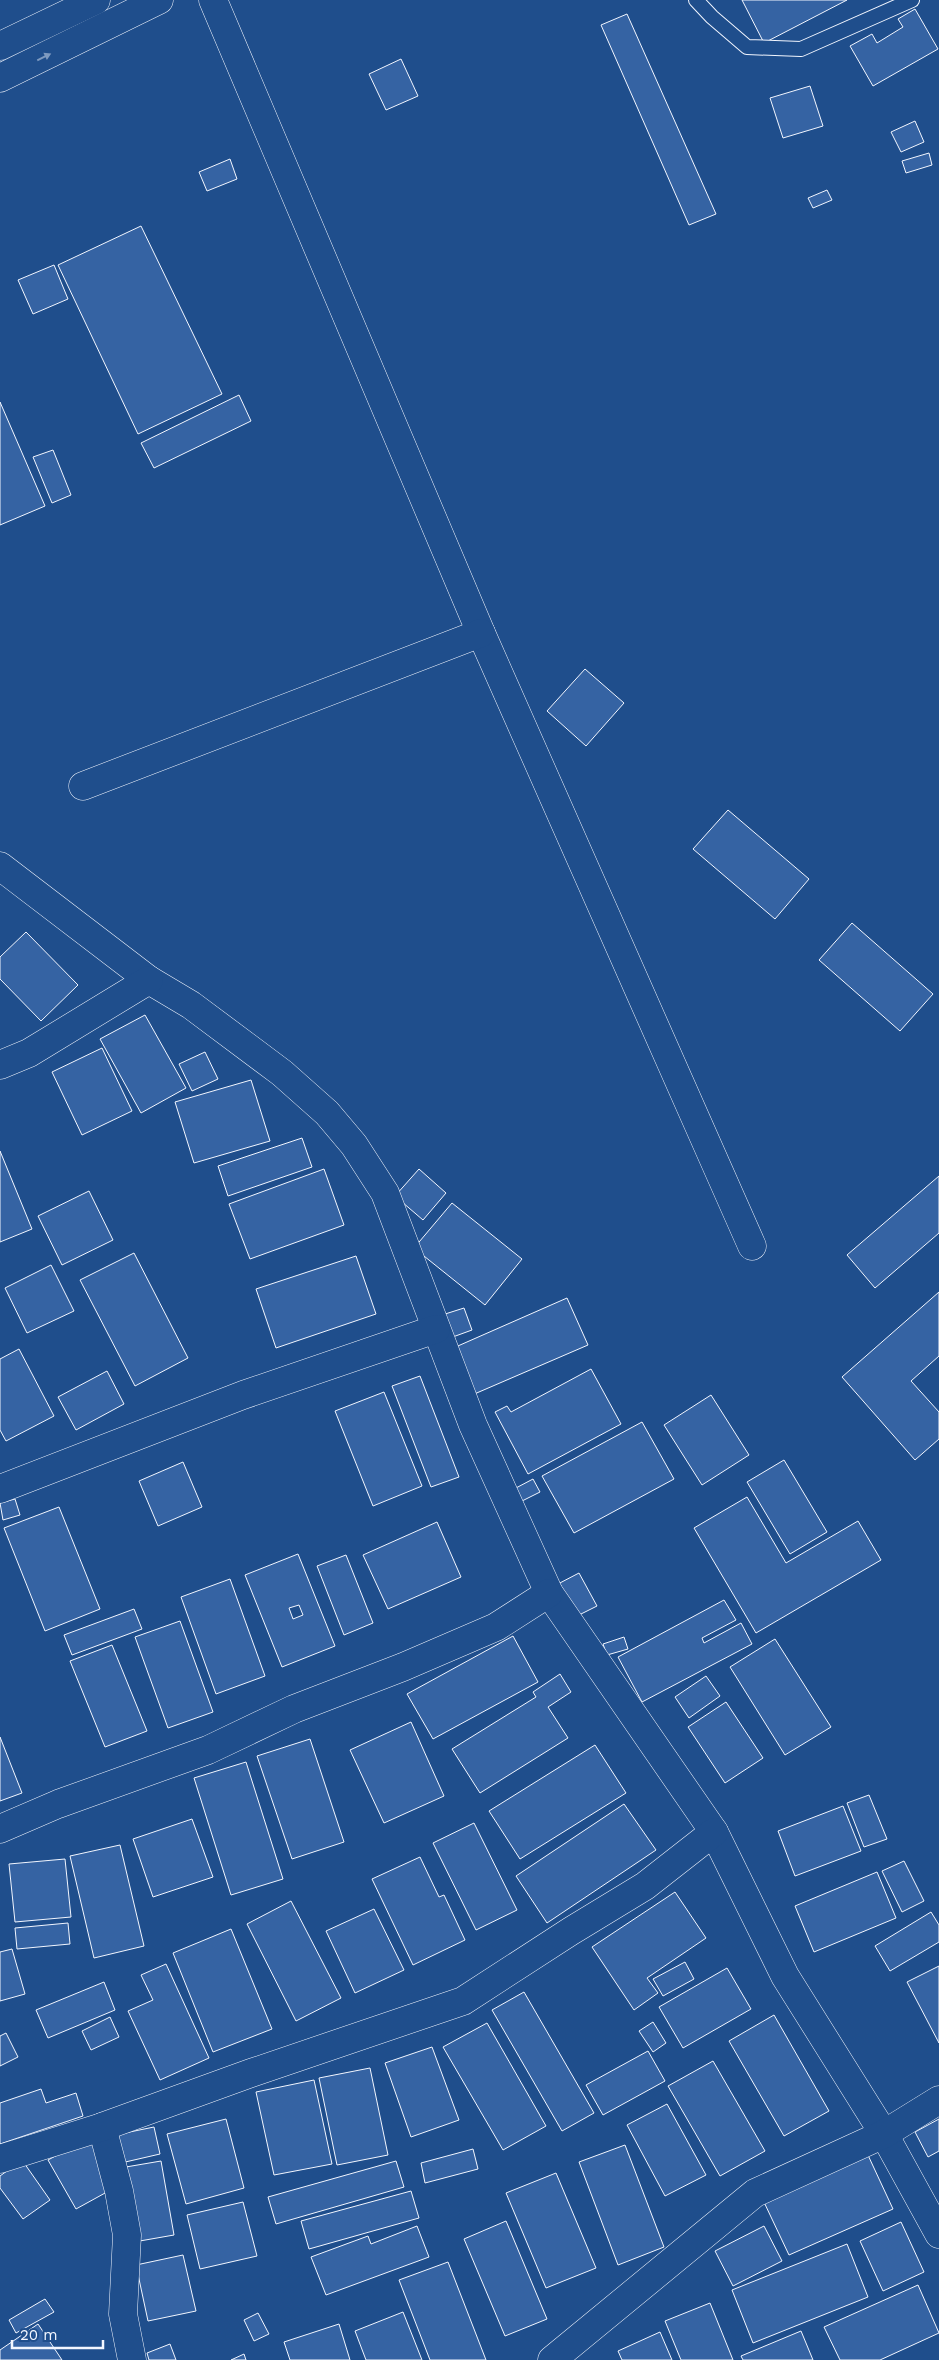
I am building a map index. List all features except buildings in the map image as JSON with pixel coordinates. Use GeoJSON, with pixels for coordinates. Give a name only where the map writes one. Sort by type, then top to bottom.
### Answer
{"type":"FeatureCollection","features":[{"type":"Feature","properties":{"kind":"street"},"geometry":{"type":"LineString","coordinates":[[0,46],[96,0]]}},
{"type":"Feature","properties":{"kind":"street"},"geometry":{"type":"LineString","coordinates":[[0,78],[159,0]]}},
{"type":"Feature","properties":{"kind":"street"},"geometry":{"type":"LineString","coordinates":[[213,0],[481,633],[752,1246]]}},
{"type":"Feature","properties":{"kind":"street"},"geometry":{"type":"LineString","coordinates":[[83,786],[481,633]]}},
{"type":"Feature","properties":{"kind":"street"},"geometry":{"type":"LineString","coordinates":[[0,866],[149,980],[191,1005],[282,1074],[327,1114],[354,1145],[385,1193],[473,1425],[549,1593],[714,1832],[785,1976],[884,2134],[939,2234]]}},
{"type":"Feature","properties":{"kind":"street"},"geometry":{"type":"LineString","coordinates":[[0,1065],[29,1053],[149,980]]}},
{"type":"Feature","properties":{"kind":"street"},"geometry":{"type":"LineString","coordinates":[[0,1489],[243,1395],[436,1329]]}},
{"type":"Feature","properties":{"kind":"street"},"geometry":{"type":"LineString","coordinates":[[0,1829],[58,1804],[208,1750],[294,1709],[420,1660],[496,1627],[549,1593]]}},
{"type":"Feature","properties":{"kind":"street"},"geometry":{"type":"LineString","coordinates":[[0,2159],[102,2127],[251,2073],[463,2001],[571,1930],[646,1886],[714,1832]]}},
{"type":"Feature","properties":{"kind":"street"},"geometry":{"type":"LineString","coordinates":[[552,2360],[755,2193],[884,2134],[939,2100]]}},
{"type":"Feature","properties":{"kind":"street"},"geometry":{"type":"LineString","coordinates":[[102,2127],[119,2191],[127,2235],[123,2314],[132,2360]]}},
{"type":"Feature","properties":{"kind":"lane"},"geometry":{"type":"LineString","coordinates":[[696,0],[712,17],[747,47],[801,49],[912,0]]}}]}
